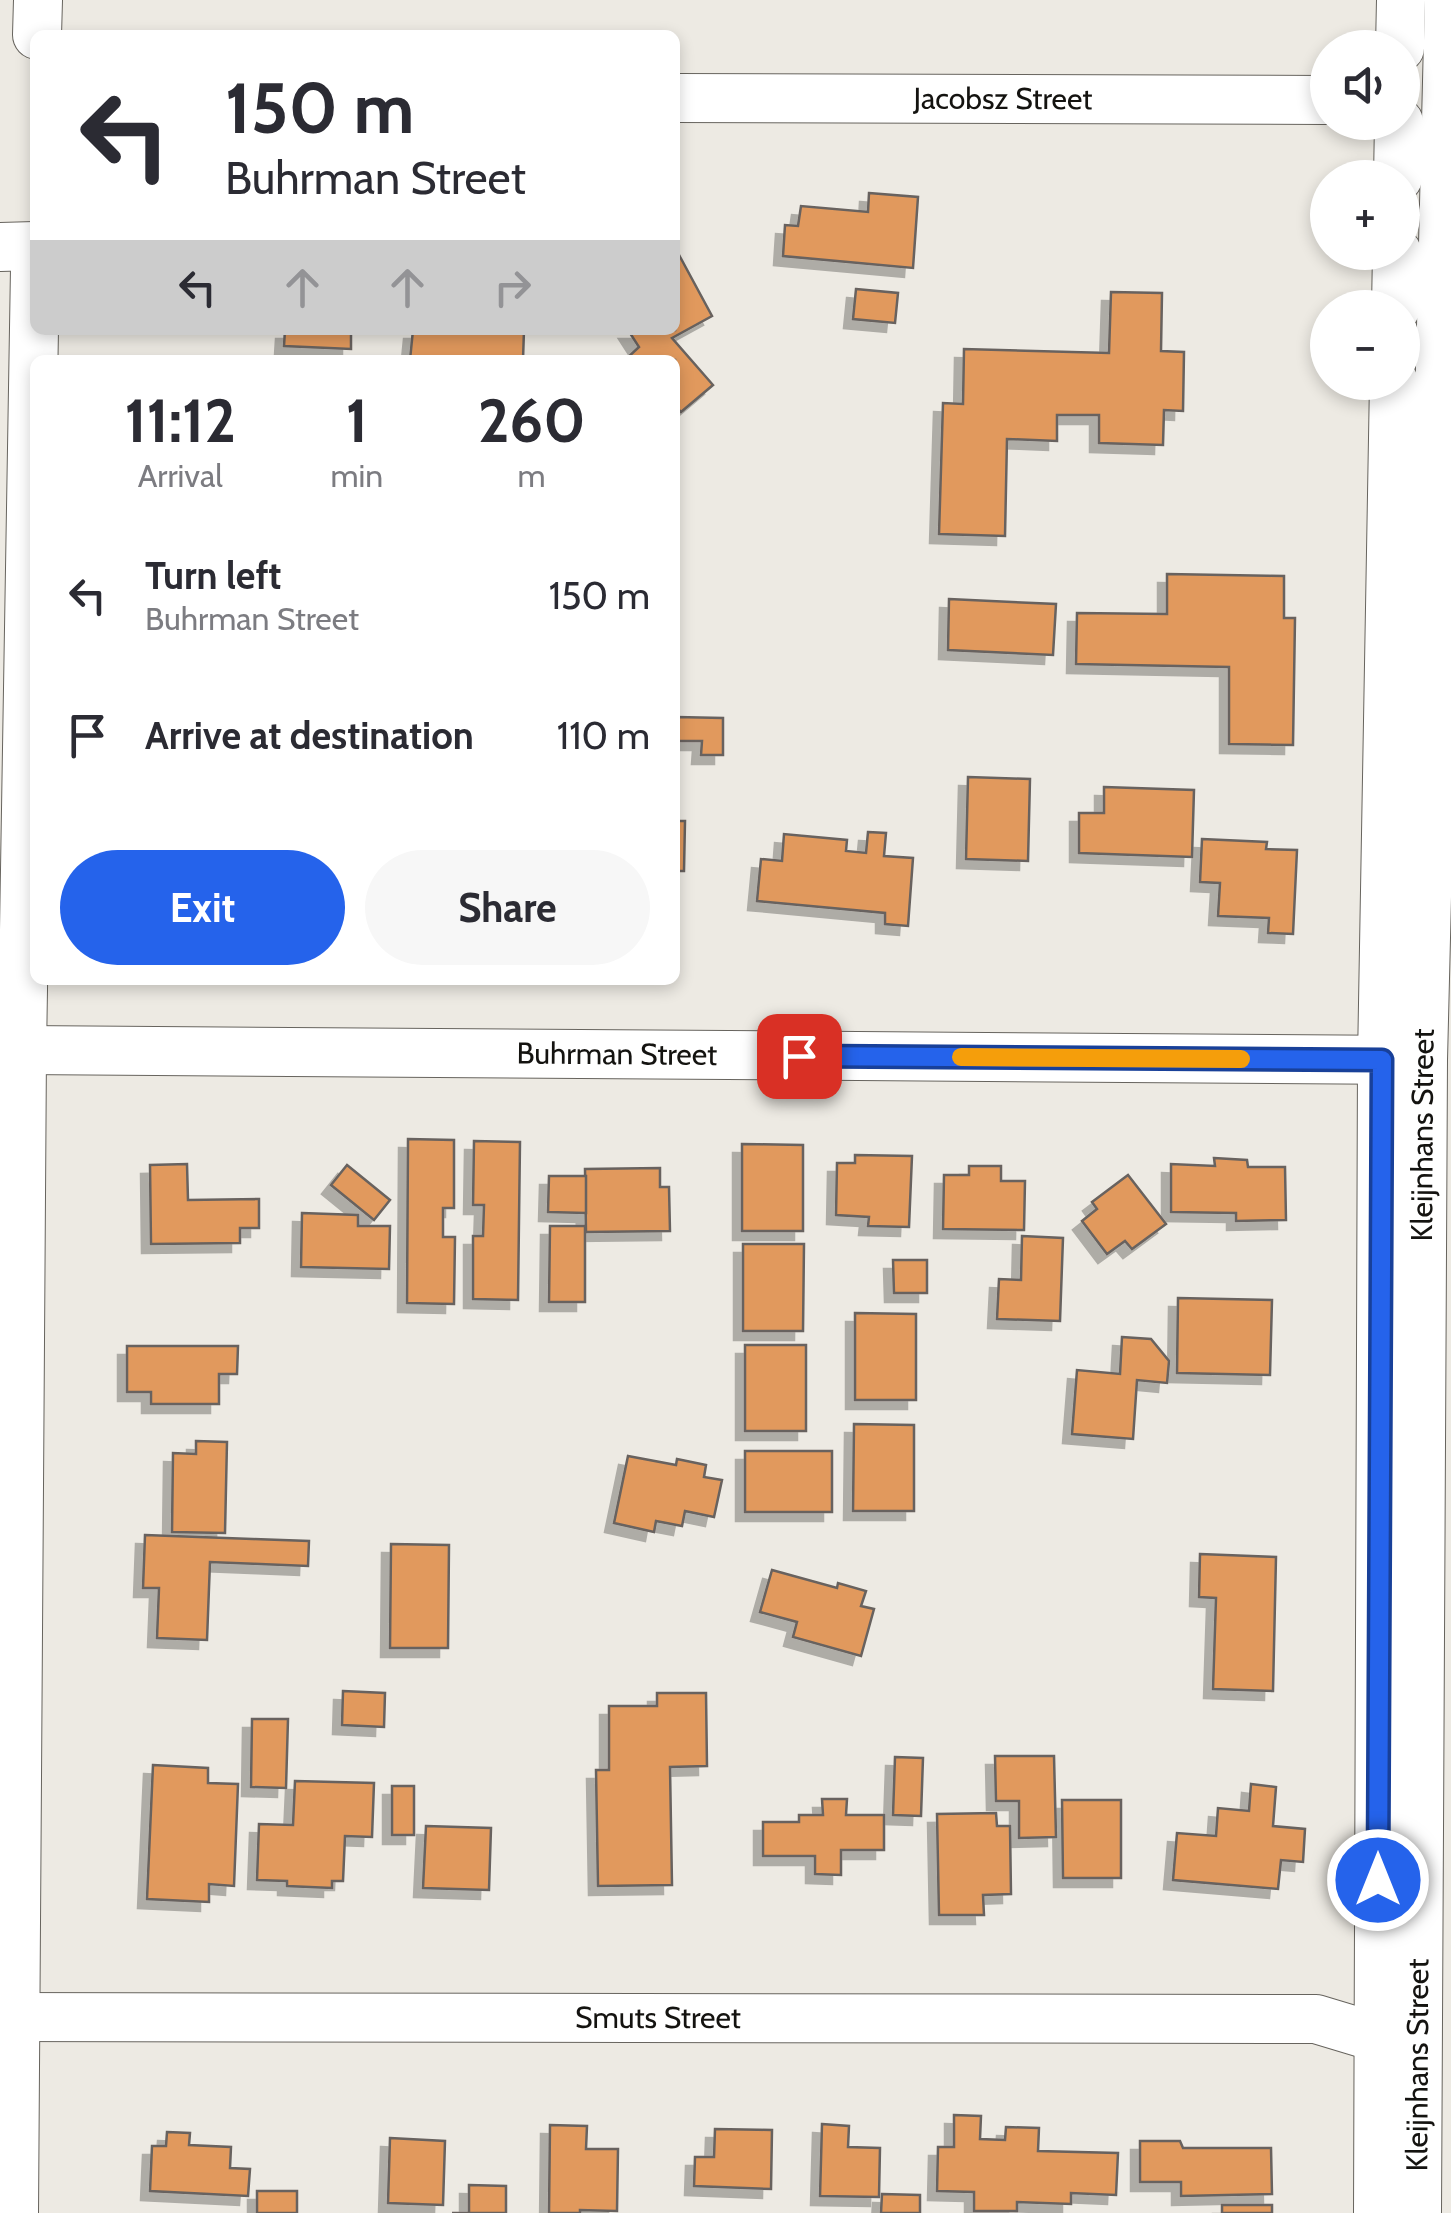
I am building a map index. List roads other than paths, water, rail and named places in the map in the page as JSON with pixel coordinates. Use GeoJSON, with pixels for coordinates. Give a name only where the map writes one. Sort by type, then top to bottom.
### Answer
{"type":"FeatureCollection","features":[{"type":"Feature","properties":{"kind":"street"},"geometry":{"type":"LineString","coordinates":[[38,0],[38,30]]}},
{"type":"Feature","properties":{"kind":"street"},"geometry":{"type":"LineString","coordinates":[[1400,30],[1401,0]]}},
{"type":"Feature","properties":{"kind":"street","name":"Kleijnhans Street"},"geometry":{"type":"LineString","coordinates":[[1417,2213],[1419,1061],[1433,101],[1449,0]]}},
{"type":"Feature","properties":{"kind":"street","name":"Jacobsz Street"},"geometry":{"type":"LineString","coordinates":[[680,98],[1310,100]]}},
{"type":"Feature","properties":{"kind":"street"},"geometry":{"type":"LineString","coordinates":[[0,247],[30,246]]}},
{"type":"Feature","properties":{"kind":"street","name":"Kleijnhans Street"},"geometry":{"type":"LineString","coordinates":[[1395,400],[1419,1061]]}},
{"type":"Feature","properties":{"kind":"street"},"geometry":{"type":"LineString","coordinates":[[14,2213],[8,2017],[30,569]]}},
{"type":"Feature","properties":{"kind":"street","name":"Buhrman Street"},"geometry":{"type":"LineString","coordinates":[[22,1050],[1419,1061]]}},
{"type":"Feature","properties":{"kind":"street","name":"Smuts Street"},"geometry":{"type":"LineString","coordinates":[[8,2017],[1416,2017]]}},
{"type":"Feature","properties":{"kind":"street","name":"Kleijnhans Street"},"geometry":{"type":"LineString","coordinates":[[1378,2213],[1416,2017]]}}]}
